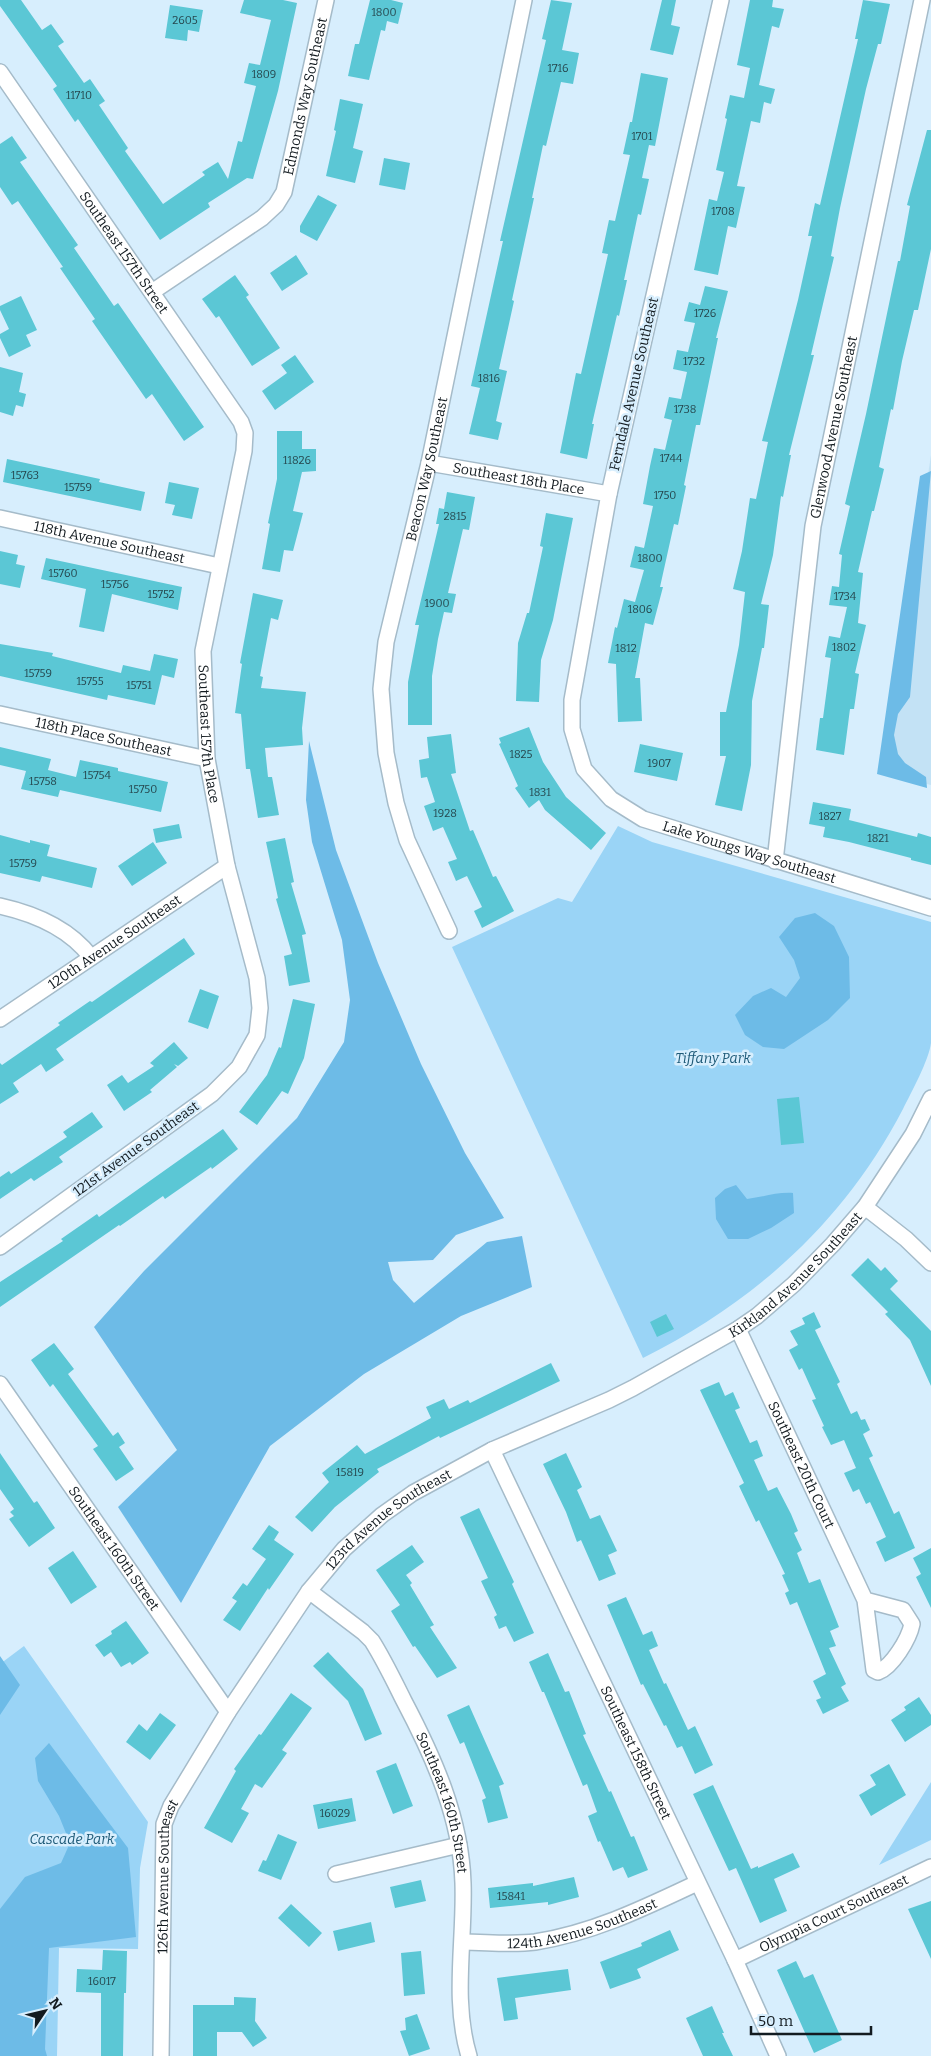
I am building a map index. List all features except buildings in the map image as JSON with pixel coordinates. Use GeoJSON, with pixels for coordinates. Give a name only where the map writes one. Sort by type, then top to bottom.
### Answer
{"type":"FeatureCollection","features":[{"type":"Feature","properties":{"kind":"street","name":"Edmonds Way Southeast"},"geometry":{"type":"LineString","coordinates":[[152,292],[262,218],[276,205],[284,192],[326,0]]}},
{"type":"Feature","properties":{"kind":"street","name":"Beacon Way Southeast"},"geometry":{"type":"LineString","coordinates":[[449,931],[407,840],[396,803],[386,753],[381,689],[386,642],[429,463],[524,0]]}},
{"type":"Feature","properties":{"kind":"street","name":"Ferndale Avenue Southeast"},"geometry":{"type":"LineString","coordinates":[[584,769],[572,729],[572,700],[609,494],[721,0]]}},
{"type":"Feature","properties":{"kind":"street","name":"Glenwood Avenue Southeast"},"geometry":{"type":"LineString","coordinates":[[775,861],[813,526],[922,0]]}},
{"type":"Feature","properties":{"kind":"street","name":"Southeast 157th Street"},"geometry":{"type":"LineString","coordinates":[[0,73],[241,422],[245,433]]}},
{"type":"Feature","properties":{"kind":"street","name":"Southeast 157th Place"},"geometry":{"type":"LineString","coordinates":[[245,433],[244,452],[203,651],[207,759],[227,866],[257,978],[260,1008],[257,1035]]}},
{"type":"Feature","properties":{"kind":"street","name":"Southeast 18th Place"},"geometry":{"type":"LineString","coordinates":[[429,463],[609,494]]}},
{"type":"Feature","properties":{"kind":"street","name":"118th Avenue Southeast"},"geometry":{"type":"LineString","coordinates":[[0,518],[219,566]]}},
{"type":"Feature","properties":{"kind":"street","name":"118th Place Southeast"},"geometry":{"type":"LineString","coordinates":[[0,714],[207,759]]}},
{"type":"Feature","properties":{"kind":"street","name":"Lake Youngs Way Southeast"},"geometry":{"type":"LineString","coordinates":[[584,769],[611,799],[643,819],[931,908]]}},
{"type":"Feature","properties":{"kind":"street","name":"120th Avenue Southeast"},"geometry":{"type":"LineString","coordinates":[[0,1019],[227,866]]}},
{"type":"Feature","properties":{"kind":"street"},"geometry":{"type":"LineString","coordinates":[[0,906],[16,909],[53,924],[81,944],[91,957]]}},
{"type":"Feature","properties":{"kind":"street","name":"121st Avenue Southeast"},"geometry":{"type":"LineString","coordinates":[[0,1247],[212,1094],[238,1067],[257,1035]]}},
{"type":"Feature","properties":{"kind":"street","name":"Kirkland Avenue Southeast"},"geometry":{"type":"LineString","coordinates":[[609,1400],[738,1329],[757,1316],[794,1284],[833,1244],[865,1207],[913,1134],[931,1098]]}},
{"type":"Feature","properties":{"kind":"street"},"geometry":{"type":"LineString","coordinates":[[865,1207],[906,1239],[931,1263]]}},
{"type":"Feature","properties":{"kind":"street","name":"Southeast 20th Court"},"geometry":{"type":"LineString","coordinates":[[738,1329],[865,1600],[874,1670],[878,1672],[885,1670],[910,1636],[912,1624],[903,1610],[865,1600]]}},
{"type":"Feature","properties":{"kind":"street","name":"Southeast 160th Street"},"geometry":{"type":"LineString","coordinates":[[0,1384],[228,1712]]}},
{"type":"Feature","properties":{"kind":"street","name":"123rd Avenue Southeast"},"geometry":{"type":"LineString","coordinates":[[228,1712],[309,1591],[344,1549],[382,1515],[413,1493],[492,1450],[609,1400]]}},
{"type":"Feature","properties":{"kind":"street","name":"Southeast 158th Street"},"geometry":{"type":"LineString","coordinates":[[492,1450],[735,1960],[778,2056]]}},
{"type":"Feature","properties":{"kind":"street","name":"Southeast 160th Street"},"geometry":{"type":"LineString","coordinates":[[309,1591],[363,1632],[380,1654],[429,1748],[445,1790],[459,1844],[463,1883],[463,1942],[460,1997],[462,2033],[469,2056]]}},
{"type":"Feature","properties":{"kind":"street","name":"126th Avenue Southeast"},"geometry":{"type":"LineString","coordinates":[[161,2056],[164,1824],[171,1806],[228,1712]]}},
{"type":"Feature","properties":{"kind":"street"},"geometry":{"type":"LineString","coordinates":[[336,1874],[459,1844]]}},
{"type":"Feature","properties":{"kind":"street","name":"Olympia Court Southeast"},"geometry":{"type":"LineString","coordinates":[[735,1960],[931,1867]]}},
{"type":"Feature","properties":{"kind":"street","name":"124th Avenue Southeast"},"geometry":{"type":"LineString","coordinates":[[463,1942],[533,1942],[568,1936],[607,1924],[697,1883]]}},
{"type":"Feature","properties":{"kind":"shaded area"},"geometry":{"type":"Polygon","coordinates":[[[931,455],[931,785],[883,774],[931,455]]]}},
{"type":"Feature","properties":{"kind":"green space"},"geometry":{"type":"Polygon","coordinates":[[[931,471],[910,697],[898,714],[894,735],[898,754],[905,763],[926,777],[927,788],[877,774],[920,476],[931,471]]]}},
{"type":"Feature","properties":{"kind":"green space"},"geometry":{"type":"Polygon","coordinates":[[[309,741],[336,850],[378,963],[421,1064],[465,1153],[504,1218],[456,1235],[433,1260],[388,1262],[393,1280],[414,1303],[487,1242],[522,1236],[532,1287],[461,1316],[364,1374],[270,1446],[181,1603],[118,1507],[177,1450],[94,1327],[144,1271],[297,1118],[344,1042],[350,1000],[342,940],[312,842],[306,800],[309,741]]]}},
{"type":"Feature","properties":{"kind":"green space","name":"Tiffany Park"},"geometry":{"type":"Polygon","coordinates":[[[618,826],[652,842],[931,922],[930,1050],[903,1109],[880,1150],[853,1188],[825,1222],[759,1284],[723,1311],[684,1336],[643,1358],[452,947],[558,898],[572,902],[618,826]]]}},
{"type":"Feature","properties":{"kind":"green space"},"geometry":{"type":"Polygon","coordinates":[[[815,913],[834,926],[849,957],[850,998],[828,1020],[784,1049],[763,1047],[745,1035],[735,1015],[753,996],[771,988],[786,997],[800,978],[794,960],[779,937],[795,918],[815,913]]]}},
{"type":"Feature","properties":{"kind":"green space"},"geometry":{"type":"Polygon","coordinates":[[[736,1185],[747,1199],[793,1193],[794,1213],[771,1228],[748,1239],[728,1239],[716,1219],[715,1198],[725,1189],[736,1185]]]}},
{"type":"Feature","properties":{"kind":"green space","name":"Cascade Park"},"geometry":{"type":"Polygon","coordinates":[[[24,1646],[148,1822],[140,1868],[138,1949],[59,1948],[57,2056],[0,2056],[0,1664],[24,1646]]]}},
{"type":"Feature","properties":{"kind":"green space"},"geometry":{"type":"Polygon","coordinates":[[[0,1656],[20,1685],[0,1715],[0,1656]]]}},
{"type":"Feature","properties":{"kind":"green space"},"geometry":{"type":"Polygon","coordinates":[[[49,1743],[128,1848],[136,1937],[49,1948],[45,2049],[47,2056],[0,2056],[0,1909],[25,1877],[61,1863],[70,1843],[59,1816],[38,1781],[35,1758],[49,1743]]]}},
{"type":"Feature","properties":{"kind":"green space"},"geometry":{"type":"Polygon","coordinates":[[[931,1782],[931,1840],[879,1865],[931,1782]]]}}]}
